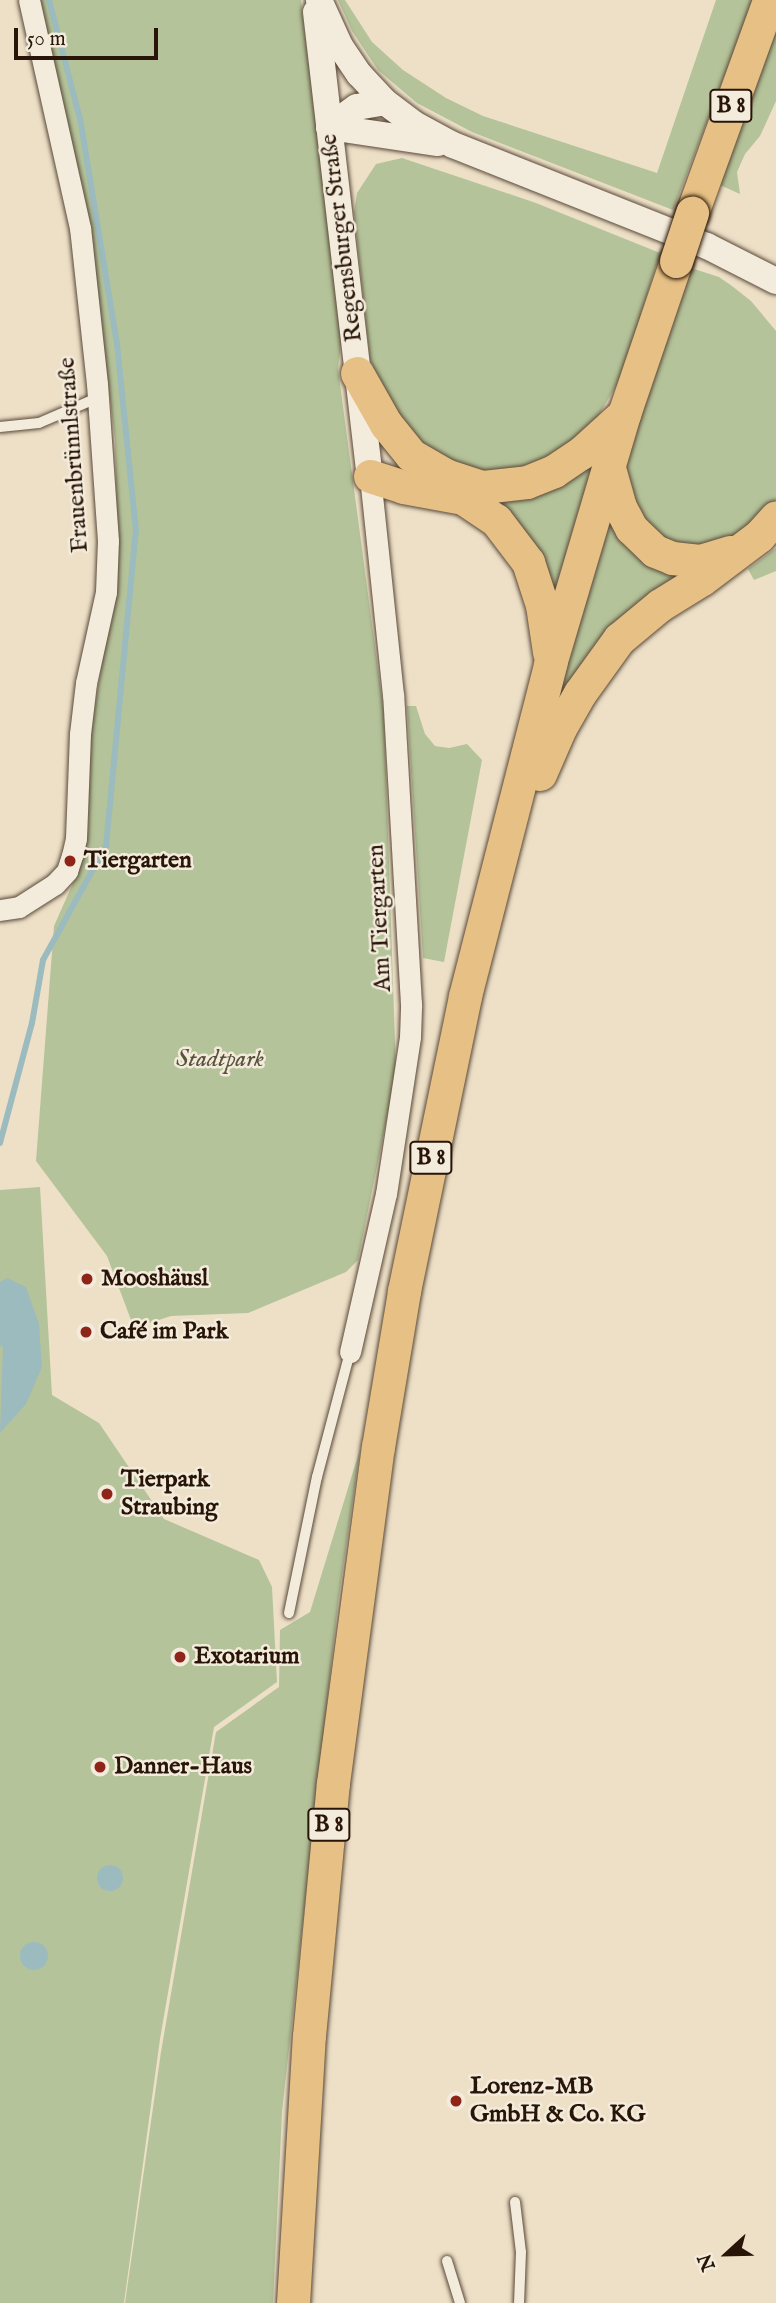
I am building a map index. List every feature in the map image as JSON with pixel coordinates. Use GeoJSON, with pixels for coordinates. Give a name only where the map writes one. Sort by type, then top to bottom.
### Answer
{"type":"FeatureCollection","features":[{"type":"Feature","properties":{"kind":"main road","name":"B 8"},"geometry":{"type":"LineString","coordinates":[[293,2303],[297,2205],[320,1910],[335,1769],[377,1447],[404,1291],[438,1122],[466,996],[550,664],[624,414],[692,213],[769,0]]}},
{"type":"Feature","properties":{"kind":"main road"},"geometry":{"type":"LineString","coordinates":[[357,373],[386,424],[411,455],[445,475],[483,487],[506,487],[554,471],[581,453],[624,414]]}},
{"type":"Feature","properties":{"kind":"main road"},"geometry":{"type":"LineString","coordinates":[[370,476],[411,455]]}},
{"type":"Feature","properties":{"kind":"main road"},"geometry":{"type":"LineString","coordinates":[[609,468],[625,517],[638,537],[655,551],[682,560],[700,561],[746,546]]}},
{"type":"Feature","properties":{"kind":"main road"},"geometry":{"type":"LineString","coordinates":[[370,476],[403,487],[463,498],[496,520],[528,562],[538,586],[550,664]]}},
{"type":"Feature","properties":{"kind":"main road"},"geometry":{"type":"LineString","coordinates":[[498,873],[559,728],[600,664],[642,618],[746,546],[776,517]]}},
{"type":"Feature","properties":{"kind":"street","name":"Frauenbrünnlstraße"},"geometry":{"type":"LineString","coordinates":[[0,910],[19,907],[38,896],[67,871],[74,847],[81,721],[106,592],[106,491],[80,228],[29,0]]}},
{"type":"Feature","properties":{"kind":"street"},"geometry":{"type":"LineString","coordinates":[[317,0],[340,46],[359,74],[385,102],[414,124],[453,145],[706,246],[776,281]]}},
{"type":"Feature","properties":{"kind":"street","name":"Regensburger Straße"},"geometry":{"type":"LineString","coordinates":[[317,0],[329,127],[370,476]]}},
{"type":"Feature","properties":{"kind":"street"},"geometry":{"type":"LineString","coordinates":[[329,127],[357,107],[385,102]]}},
{"type":"Feature","properties":{"kind":"street"},"geometry":{"type":"LineString","coordinates":[[329,127],[453,145]]}},
{"type":"Feature","properties":{"kind":"street","name":"Am Tiergarten"},"geometry":{"type":"LineString","coordinates":[[350,1352],[386,1194],[410,1037],[411,1004],[393,695],[370,476]]}},
{"type":"Feature","properties":{"kind":"lane"},"geometry":{"type":"LineString","coordinates":[[0,427],[40,423],[97,398]]}},
{"type":"Feature","properties":{"kind":"lane"},"geometry":{"type":"LineString","coordinates":[[289,1613],[317,1477],[350,1352]]}},
{"type":"Feature","properties":{"kind":"lane"},"geometry":{"type":"LineString","coordinates":[[515,2202],[521,2252],[519,2303]]}},
{"type":"Feature","properties":{"kind":"lane"},"geometry":{"type":"LineString","coordinates":[[447,2261],[460,2303]]}},
{"type":"Feature","properties":{"kind":"green space","name":"Stadtpark"},"geometry":{"type":"Polygon","coordinates":[[[36,0],[301,0],[342,334],[338,369],[384,714],[396,1073],[358,1260],[346,1272],[248,1313],[171,1316],[134,1328],[107,1256],[36,1161],[54,926],[81,865],[88,831],[90,737],[118,563],[115,440],[98,300],[36,0]]]}},
{"type":"Feature","properties":{"kind":"green space"},"geometry":{"type":"Polygon","coordinates":[[[338,0],[345,0],[372,42],[403,70],[446,98],[483,116],[657,173],[716,0],[754,0],[673,210],[472,132],[417,103],[378,70],[352,31],[338,0]]]}},
{"type":"Feature","properties":{"kind":"green space"},"geometry":{"type":"Polygon","coordinates":[[[776,31],[776,101],[760,136],[745,154],[737,172],[740,194],[720,185],[776,31]]]}},
{"type":"Feature","properties":{"kind":"green space"},"geometry":{"type":"Polygon","coordinates":[[[402,158],[536,203],[660,253],[622,376],[591,428],[569,450],[492,477],[419,448],[377,382],[370,359],[354,212],[357,193],[376,164],[402,158]]]}},
{"type":"Feature","properties":{"kind":"green space"},"geometry":{"type":"Polygon","coordinates":[[[688,267],[719,277],[732,286],[751,301],[776,331],[776,500],[748,532],[693,552],[641,527],[624,476],[627,454],[688,267]]]}},
{"type":"Feature","properties":{"kind":"green space"},"geometry":{"type":"Polygon","coordinates":[[[595,457],[555,592],[490,497],[595,457]]]}},
{"type":"Feature","properties":{"kind":"green space"},"geometry":{"type":"Polygon","coordinates":[[[609,518],[682,571],[562,697],[559,692],[609,518]]]}},
{"type":"Feature","properties":{"kind":"green space"},"geometry":{"type":"Polygon","coordinates":[[[776,548],[776,571],[754,580],[748,569],[776,548]]]}},
{"type":"Feature","properties":{"kind":"green space"},"geometry":{"type":"Polygon","coordinates":[[[407,706],[416,706],[425,734],[435,746],[449,748],[467,744],[482,760],[444,962],[423,958],[407,706]]]}},
{"type":"Feature","properties":{"kind":"green space"},"geometry":{"type":"Polygon","coordinates":[[[40,1187],[52,1395],[99,1423],[164,1519],[259,1560],[272,1587],[277,1682],[214,1727],[160,2039],[124,2303],[0,2303],[0,1190],[40,1187]]]}},
{"type":"Feature","properties":{"kind":"green space"},"geometry":{"type":"Polygon","coordinates":[[[360,1449],[338,1603],[282,2112],[273,2303],[125,2303],[161,2052],[216,1732],[279,1687],[280,1630],[310,1612],[360,1449]]]}},
{"type":"Feature","properties":{"kind":"water"},"geometry":{"type":"Polygon","coordinates":[[[7,1278],[26,1287],[39,1324],[42,1367],[26,1404],[0,1433],[3,1347],[0,1346],[0,1282],[7,1278]]]}},
{"type":"Feature","properties":{"kind":"water"},"geometry":{"type":"Polygon","coordinates":[[[110,1865],[119,1869],[123,1878],[119,1887],[110,1891],[101,1887],[97,1878],[101,1869],[110,1865]]]}},
{"type":"Feature","properties":{"kind":"water"},"geometry":{"type":"Polygon","coordinates":[[[34,1942],[44,1946],[48,1956],[44,1966],[34,1970],[24,1966],[20,1956],[24,1946],[34,1942]]]}},
{"type":"Feature","properties":{"kind":"waterway"},"geometry":{"type":"LineString","coordinates":[[0,1143],[32,1023],[43,960],[106,846],[136,531],[117,344],[80,119],[49,0]]}},
{"type":"Feature","properties":{"kind":"place","name":"Tiergarten"},"geometry":{"type":"Point","coordinates":[70,861]}},
{"type":"Feature","properties":{"kind":"place","name":"Mooshäusl"},"geometry":{"type":"Point","coordinates":[87,1279]}},
{"type":"Feature","properties":{"kind":"place","name":"Café im Park"},"geometry":{"type":"Point","coordinates":[86,1332]}},
{"type":"Feature","properties":{"kind":"place","name":"Tierpark Straubing"},"geometry":{"type":"Point","coordinates":[107,1494]}},
{"type":"Feature","properties":{"kind":"place","name":"Exotarium"},"geometry":{"type":"Point","coordinates":[180,1657]}},
{"type":"Feature","properties":{"kind":"place","name":"Danner-Haus"},"geometry":{"type":"Point","coordinates":[100,1767]}},
{"type":"Feature","properties":{"kind":"place","name":"Lorenz-MB GmbH & Co. KG"},"geometry":{"type":"Point","coordinates":[456,2101]}}]}
